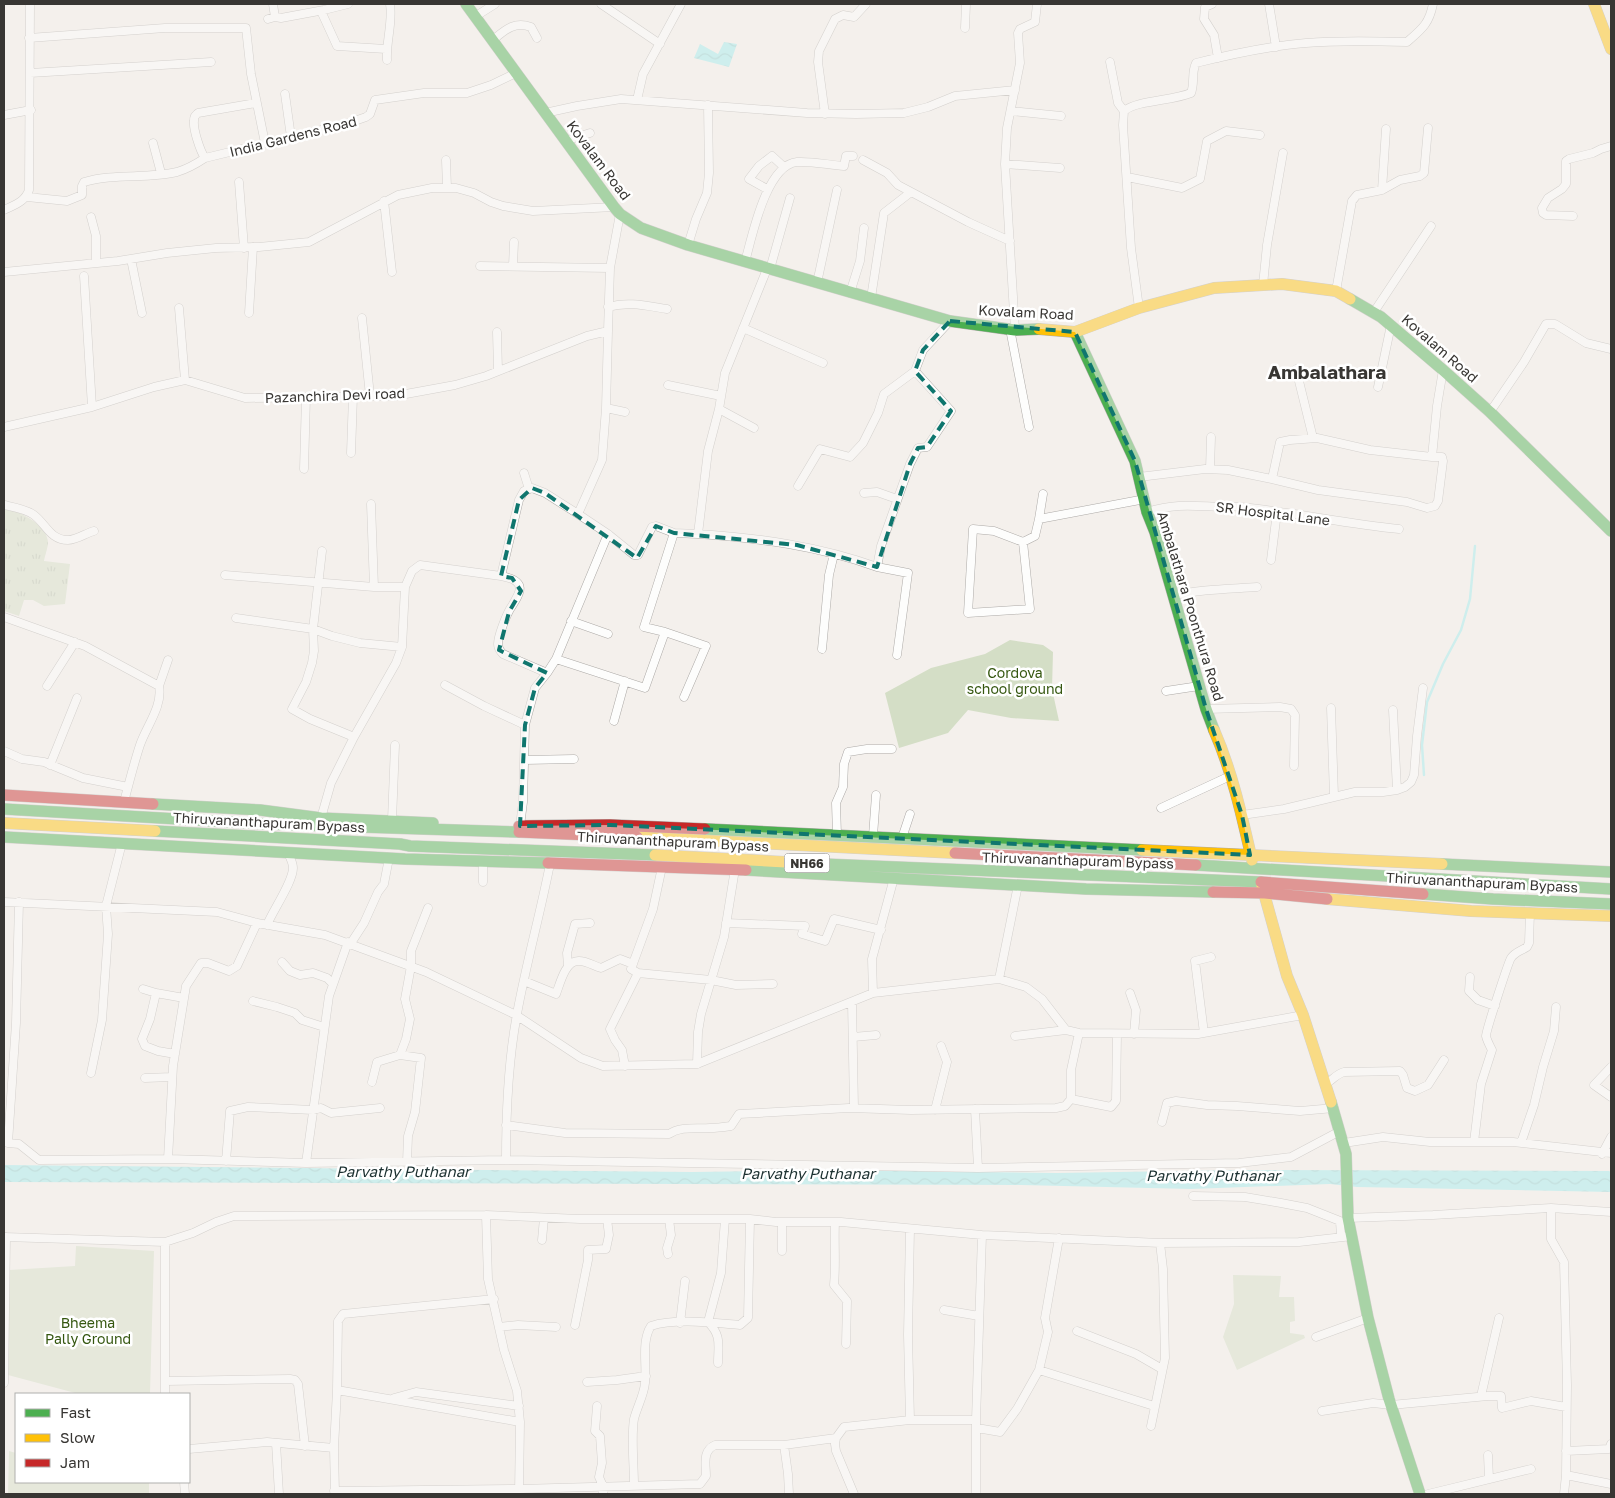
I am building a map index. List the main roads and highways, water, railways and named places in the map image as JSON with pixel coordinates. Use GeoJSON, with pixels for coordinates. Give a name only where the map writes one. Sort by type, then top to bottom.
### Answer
{"type":"FeatureCollection","features":[{"type":"Feature","properties":{"kind":"main road","name":"Kovalam Road"},"geometry":{"type":"LineString","coordinates":[[466,4],[617,211],[641,228],[688,245],[950,322],[1012,329],[1074,332],[1139,308],[1214,288],[1282,284],[1336,291],[1374,312],[1443,370],[1490,412],[1611,531]]}},
{"type":"Feature","properties":{"kind":"main road"},"geometry":{"type":"LineString","coordinates":[[1594,4],[1611,49]]}},
{"type":"Feature","properties":{"kind":"main road","name":"Ambalathara Poonthura Road"},"geometry":{"type":"LineString","coordinates":[[1074,332],[1108,400],[1135,461],[1147,512],[1155,532],[1206,709],[1222,748],[1242,815],[1250,855],[1263,887],[1284,967],[1303,1015],[1334,1108],[1345,1149],[1347,1237],[1391,1404],[1420,1494]]}},
{"type":"Feature","properties":{"kind":"main road","name":"Thiruvananthapuram Bypass"},"geometry":{"type":"LineString","coordinates":[[4,796],[260,810],[321,818],[520,826],[610,824],[1611,872]]}},
{"type":"Feature","properties":{"kind":"main road","name":"Thiruvananthapuram Bypass"},"geometry":{"type":"LineString","coordinates":[[4,809],[123,817],[421,830],[528,832],[1255,868],[1611,889]]}},
{"type":"Feature","properties":{"kind":"main road","name":"Thiruvananthapuram Bypass"},"geometry":{"type":"LineString","coordinates":[[4,823],[392,843],[410,846],[584,852],[1611,904]]}},
{"type":"Feature","properties":{"kind":"main road","name":"Thiruvananthapuram Bypass"},"geometry":{"type":"LineString","coordinates":[[4,837],[389,858],[735,869],[1018,885],[1185,892],[1263,887],[1361,903],[1611,916]]}},
{"type":"Feature","properties":{"kind":"water"},"geometry":{"type":"Polygon","coordinates":[[[724,42],[737,44],[729,67],[694,58],[700,44],[718,54],[724,42]]]}},
{"type":"Feature","properties":{"kind":"water","name":"Parvathy Puthanar"},"geometry":{"type":"Polygon","coordinates":[[[4,1165],[692,1172],[840,1170],[1057,1173],[1239,1170],[1609,1171],[1611,1172],[1611,1192],[1357,1187],[1330,1184],[1191,1189],[1021,1185],[4,1182],[4,1165]]]}},
{"type":"Feature","properties":{"kind":"waterway"},"geometry":{"type":"LineString","coordinates":[[1424,775],[1422,745],[1427,702],[1443,664],[1461,630],[1470,599],[1475,546]]}},
{"type":"Feature","properties":{"kind":"district","name":"Ambalathara"},"geometry":{"type":"Point","coordinates":[1327,371]}},
{"type":"Feature","properties":{"kind":"park label","name":"Cordova school ground"},"geometry":{"type":"Point","coordinates":[1015,680]}},
{"type":"Feature","properties":{"kind":"park label","name":"Bheema Pally Ground"},"geometry":{"type":"Point","coordinates":[88,1330]}}]}
